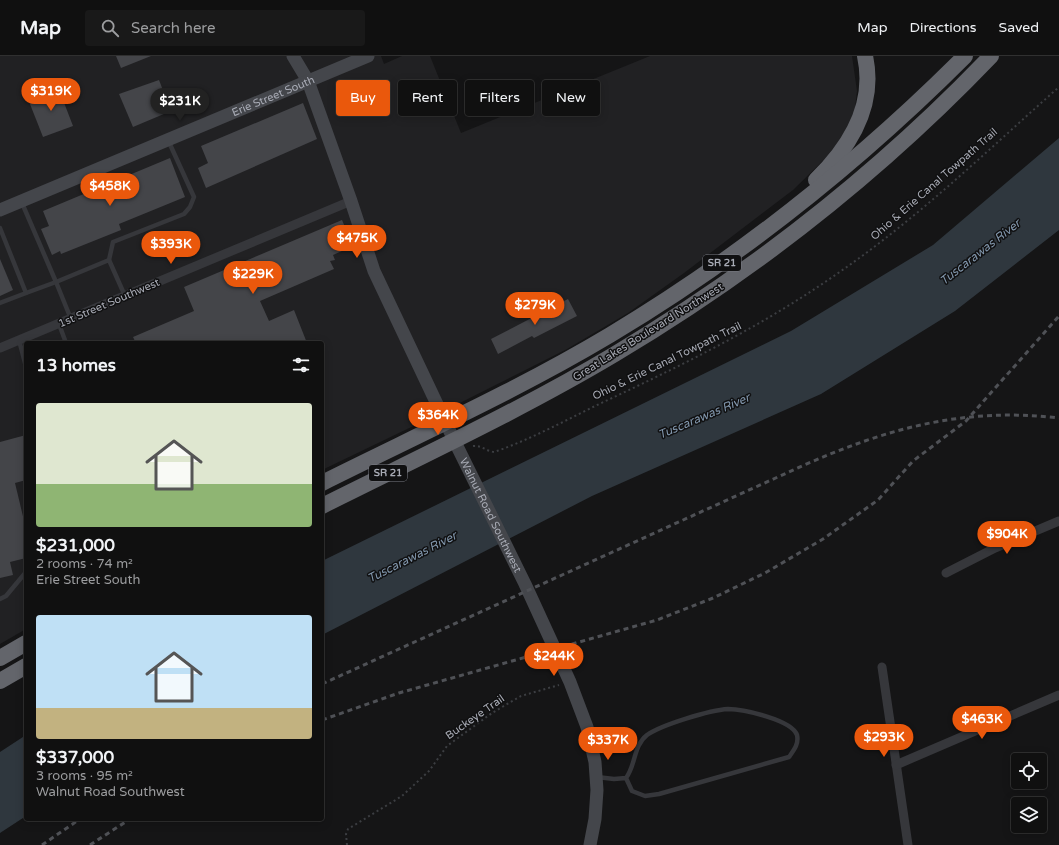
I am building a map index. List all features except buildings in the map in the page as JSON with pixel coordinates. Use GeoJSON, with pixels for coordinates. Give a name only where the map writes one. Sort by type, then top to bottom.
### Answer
{"type":"FeatureCollection","features":[{"type":"Feature","properties":{"kind":"highway"},"geometry":{"type":"LineString","coordinates":[[751,242],[829,167],[848,144],[861,117],[865,102],[868,73],[865,56]]}},
{"type":"Feature","properties":{"kind":"highway","name":"Great Lakes Boulevard Northwest"},"geometry":{"type":"LineString","coordinates":[[324,482],[563,362],[609,336],[697,280],[751,242],[863,153],[918,103],[965,56]]}},
{"type":"Feature","properties":{"kind":"highway","name":"Great Lakes Boulevard Northwest"},"geometry":{"type":"LineString","coordinates":[[324,505],[556,388],[615,354],[746,269],[823,211],[869,173],[914,133],[991,56]]}},
{"type":"Feature","properties":{"kind":"highway"},"geometry":{"type":"LineString","coordinates":[[969,79],[996,56]]}},
{"type":"Feature","properties":{"kind":"highway"},"geometry":{"type":"LineString","coordinates":[[0,658],[24,644]]}},
{"type":"Feature","properties":{"kind":"highway"},"geometry":{"type":"LineString","coordinates":[[0,681],[24,667]]}},
{"type":"Feature","properties":{"kind":"main road","name":"Walnut Road Southwest"},"geometry":{"type":"LineString","coordinates":[[293,56],[308,81],[374,270],[445,422],[520,572],[570,682],[587,727],[597,776],[595,819],[590,845]]}},
{"type":"Feature","properties":{"kind":"main road","name":"Erie Street South"},"geometry":{"type":"LineString","coordinates":[[0,210],[368,56]]}},
{"type":"Feature","properties":{"kind":"street","name":"1st Street Southwest"},"geometry":{"type":"LineString","coordinates":[[0,348],[351,201]]}},
{"type":"Feature","properties":{"kind":"street"},"geometry":{"type":"LineString","coordinates":[[946,573],[995,548],[1059,521]]}},
{"type":"Feature","properties":{"kind":"street"},"geometry":{"type":"LineString","coordinates":[[882,667],[908,845]]}},
{"type":"Feature","properties":{"kind":"street"},"geometry":{"type":"LineString","coordinates":[[896,766],[1059,695]]}},
{"type":"Feature","properties":{"kind":"lane"},"geometry":{"type":"LineString","coordinates":[[125,296],[109,260],[113,242],[184,214],[190,207],[194,197],[168,140]]}},
{"type":"Feature","properties":{"kind":"lane"},"geometry":{"type":"LineString","coordinates":[[22,201],[71,319]]}},
{"type":"Feature","properties":{"kind":"lane"},"geometry":{"type":"LineString","coordinates":[[0,228],[26,293]]}},
{"type":"Feature","properties":{"kind":"lane"},"geometry":{"type":"LineString","coordinates":[[0,303],[109,260]]}},
{"type":"Feature","properties":{"kind":"lane"},"geometry":{"type":"LineString","coordinates":[[59,324],[65,341]]}},
{"type":"Feature","properties":{"kind":"lane"},"geometry":{"type":"LineString","coordinates":[[19,340],[24,359]]}},
{"type":"Feature","properties":{"kind":"lane"},"geometry":{"type":"LineString","coordinates":[[0,599],[6,596],[24,574]]}},
{"type":"Feature","properties":{"kind":"lane"},"geometry":{"type":"LineString","coordinates":[[597,776],[614,779],[626,778],[631,771],[637,749],[646,736],[659,729],[710,712],[728,709],[761,716],[791,727],[797,735],[797,746],[789,757],[659,794],[646,796],[632,791],[626,778]]}},
{"type":"Feature","properties":{"kind":"path","name":"Ohio & Erie Canal Towpath Trail"},"geometry":{"type":"LineString","coordinates":[[473,446],[478,446],[494,452],[527,438],[707,353],[803,297],[843,270],[921,209],[1059,86]]}},
{"type":"Feature","properties":{"kind":"path","name":"Buckeye Trail"},"geometry":{"type":"LineString","coordinates":[[347,845],[346,834],[348,829],[382,810],[416,784],[447,746],[492,713],[521,696],[560,685]]}},
{"type":"Feature","properties":{"kind":"shaded area"},"geometry":{"type":"Polygon","coordinates":[[[0,56],[381,56],[384,64],[402,56],[430,56],[440,80],[398,80],[398,116],[454,116],[461,133],[503,116],[534,116],[534,103],[542,100],[542,116],[600,116],[600,80],[591,80],[650,56],[852,56],[857,91],[854,117],[841,143],[793,190],[684,273],[628,313],[567,349],[324,469],[324,341],[24,341],[24,630],[0,644],[0,56]]]}},
{"type":"Feature","properties":{"kind":"water","name":"Tuscarawas River"},"geometry":{"type":"Polygon","coordinates":[[[1059,138],[1059,230],[955,311],[821,394],[592,496],[324,634],[324,560],[791,331],[933,245],[1059,138]]]}},
{"type":"Feature","properties":{"kind":"water"},"geometry":{"type":"Polygon","coordinates":[[[24,736],[24,817],[0,833],[0,752],[24,736]]]}},
{"type":"Feature","properties":{"kind":"railway"},"geometry":{"type":"LineString","coordinates":[[324,719],[399,693],[657,620],[713,598],[765,573],[823,539],[878,500],[913,461],[966,421],[1059,316]]}},
{"type":"Feature","properties":{"kind":"railway"},"geometry":{"type":"LineString","coordinates":[[324,683],[802,466],[865,441],[896,431],[959,418],[1024,415],[1059,418]]}},
{"type":"Feature","properties":{"kind":"railway"},"geometry":{"type":"LineString","coordinates":[[42,845],[77,821]]}},
{"type":"Feature","properties":{"kind":"railway"},"geometry":{"type":"LineString","coordinates":[[90,845],[127,821]]}}]}
